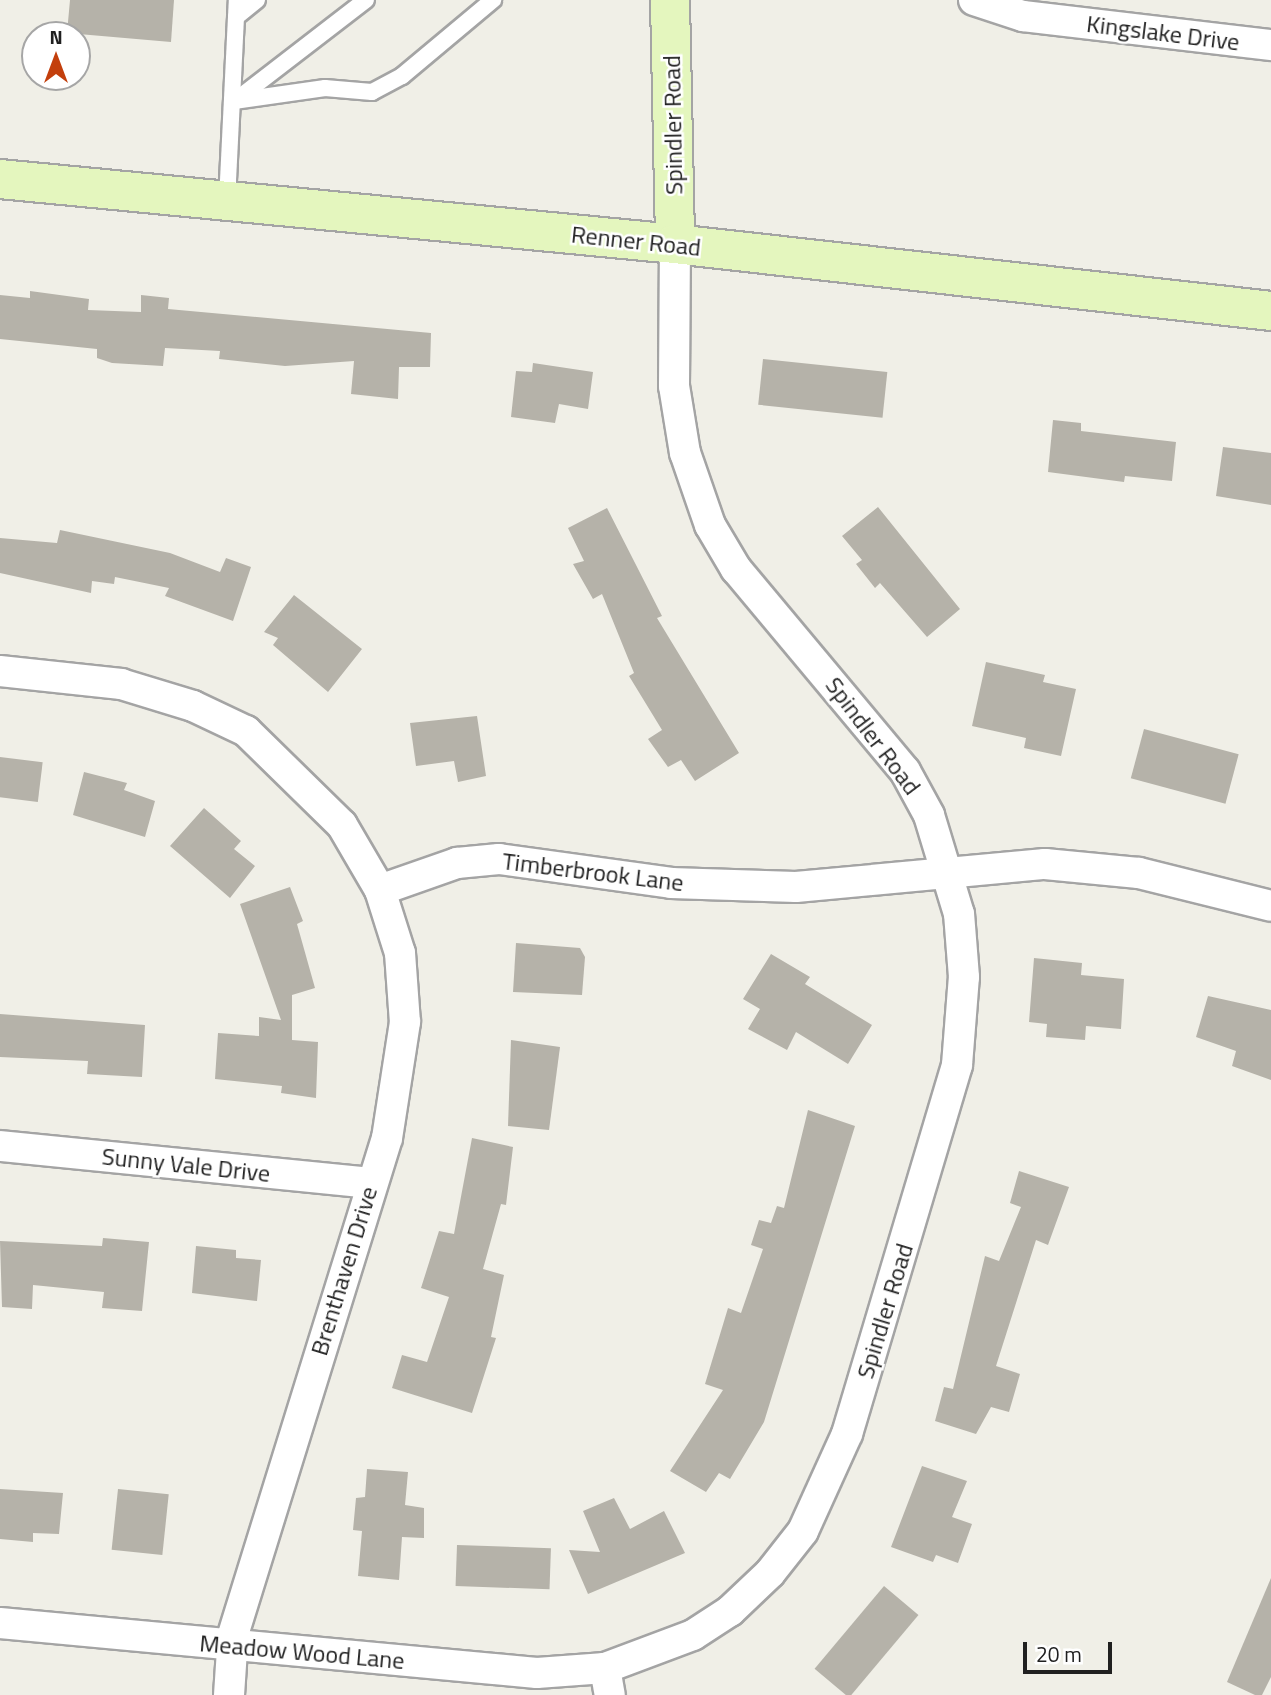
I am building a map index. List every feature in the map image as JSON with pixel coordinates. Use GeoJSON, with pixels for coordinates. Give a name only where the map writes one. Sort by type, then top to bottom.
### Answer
{"type":"FeatureCollection","features":[{"type":"Feature","properties":{"kind":"main road","name":"Spindler Road"},"geometry":{"type":"LineString","coordinates":[[670,0],[675,244]]}},
{"type":"Feature","properties":{"kind":"main road","name":"Renner Road"},"geometry":{"type":"LineString","coordinates":[[0,179],[675,244],[1271,311]]}},
{"type":"Feature","properties":{"kind":"street","name":"Kingslake Drive"},"geometry":{"type":"LineString","coordinates":[[974,0],[1023,16],[1271,46]]}},
{"type":"Feature","properties":{"kind":"street","name":"Spindler Road"},"geometry":{"type":"LineString","coordinates":[[607,1681],[693,1635],[770,1573],[803,1531],[847,1434],[957,1065],[964,977],[959,914],[950,874],[929,815],[905,771],[736,569],[710,525],[685,453],[674,386],[675,244]]}},
{"type":"Feature","properties":{"kind":"street"},"geometry":{"type":"LineString","coordinates":[[0,670],[121,684],[193,706],[246,732],[342,825],[380,890]]}},
{"type":"Feature","properties":{"kind":"street","name":"Timberbrook Lane"},"geometry":{"type":"LineString","coordinates":[[380,890],[457,863],[499,859],[744,887],[950,874],[1045,864],[1090,867],[1271,906]]}},
{"type":"Feature","properties":{"kind":"street","name":"Brenthaven Drive"},"geometry":{"type":"LineString","coordinates":[[229,1695],[231,1646],[387,1138],[405,1022],[400,953],[380,890]]}},
{"type":"Feature","properties":{"kind":"street","name":"Sunny Vale Drive"},"geometry":{"type":"LineString","coordinates":[[0,1146],[371,1183]]}},
{"type":"Feature","properties":{"kind":"street","name":"Meadow Wood Lane"},"geometry":{"type":"LineString","coordinates":[[0,1623],[607,1681]]}},
{"type":"Feature","properties":{"kind":"lane"},"geometry":{"type":"LineString","coordinates":[[227,201],[237,0]]}},
{"type":"Feature","properties":{"kind":"lane"},"geometry":{"type":"LineString","coordinates":[[236,17],[257,0]]}},
{"type":"Feature","properties":{"kind":"lane"},"geometry":{"type":"LineString","coordinates":[[234,101],[366,0]]}},
{"type":"Feature","properties":{"kind":"lane"},"geometry":{"type":"LineString","coordinates":[[234,101],[325,88],[372,92],[402,76],[493,0]]}},
{"type":"Feature","properties":{"kind":"building"},"geometry":{"type":"Polygon","coordinates":[[[70,0],[174,0],[171,42],[91,35],[91,21],[68,21],[70,0]]]}},
{"type":"Feature","properties":{"kind":"building"},"geometry":{"type":"Polygon","coordinates":[[[30,291],[89,299],[88,310],[141,312],[141,295],[169,298],[168,309],[431,333],[430,367],[399,367],[398,399],[351,394],[354,361],[285,366],[219,359],[220,351],[165,348],[163,366],[112,363],[97,358],[97,349],[0,339],[0,295],[30,298],[30,291]]]}},
{"type":"Feature","properties":{"kind":"building"},"geometry":{"type":"Polygon","coordinates":[[[763,359],[887,372],[883,418],[758,405],[763,359]]]}},
{"type":"Feature","properties":{"kind":"building"},"geometry":{"type":"Polygon","coordinates":[[[533,363],[593,372],[588,409],[559,404],[555,423],[511,417],[516,371],[532,372],[533,363]]]}},
{"type":"Feature","properties":{"kind":"building"},"geometry":{"type":"Polygon","coordinates":[[[1053,420],[1081,423],[1081,431],[1176,442],[1172,481],[1125,476],[1124,482],[1048,472],[1053,420]]]}},
{"type":"Feature","properties":{"kind":"building"},"geometry":{"type":"Polygon","coordinates":[[[1223,447],[1271,453],[1271,505],[1216,496],[1223,447]]]}},
{"type":"Feature","properties":{"kind":"building"},"geometry":{"type":"Polygon","coordinates":[[[878,507],[960,609],[927,637],[880,583],[875,588],[856,564],[862,560],[842,536],[878,507]]]}},
{"type":"Feature","properties":{"kind":"building"},"geometry":{"type":"Polygon","coordinates":[[[607,508],[662,616],[657,618],[739,753],[695,781],[681,760],[668,767],[648,739],[662,730],[629,676],[634,673],[602,594],[593,599],[573,564],[584,561],[568,528],[607,508]]]}},
{"type":"Feature","properties":{"kind":"building"},"geometry":{"type":"Polygon","coordinates":[[[60,530],[170,553],[220,572],[226,558],[251,567],[233,621],[165,596],[169,588],[115,577],[114,584],[92,581],[91,593],[0,573],[0,538],[57,543],[60,530]]]}},
{"type":"Feature","properties":{"kind":"building"},"geometry":{"type":"Polygon","coordinates":[[[294,595],[362,649],[328,692],[273,645],[278,638],[264,632],[294,595]]]}},
{"type":"Feature","properties":{"kind":"building"},"geometry":{"type":"Polygon","coordinates":[[[986,662],[1045,675],[1043,682],[1076,689],[1061,756],[1024,748],[1026,738],[972,726],[986,662]]]}},
{"type":"Feature","properties":{"kind":"building"},"geometry":{"type":"Polygon","coordinates":[[[477,716],[486,776],[458,782],[454,761],[416,766],[410,723],[477,716]]]}},
{"type":"Feature","properties":{"kind":"building"},"geometry":{"type":"Polygon","coordinates":[[[1144,729],[1239,754],[1225,804],[1131,778],[1144,729]]]}},
{"type":"Feature","properties":{"kind":"building"},"geometry":{"type":"Polygon","coordinates":[[[0,757],[43,762],[38,802],[0,797],[0,757]]]}},
{"type":"Feature","properties":{"kind":"building"},"geometry":{"type":"Polygon","coordinates":[[[84,772],[127,783],[124,790],[155,801],[145,837],[73,815],[84,772]]]}},
{"type":"Feature","properties":{"kind":"building"},"geometry":{"type":"Polygon","coordinates":[[[204,808],[241,841],[234,849],[255,866],[230,898],[170,846],[204,808]]]}},
{"type":"Feature","properties":{"kind":"building"},"geometry":{"type":"Polygon","coordinates":[[[290,887],[303,921],[297,924],[315,988],[292,995],[292,1040],[318,1042],[316,1098],[281,1093],[282,1086],[215,1079],[218,1033],[259,1036],[259,1017],[281,1020],[240,904],[290,887]]]}},
{"type":"Feature","properties":{"kind":"building"},"geometry":{"type":"Polygon","coordinates":[[[516,943],[580,948],[585,957],[582,995],[513,992],[516,943]]]}},
{"type":"Feature","properties":{"kind":"building"},"geometry":{"type":"Polygon","coordinates":[[[771,954],[810,977],[805,984],[872,1025],[848,1064],[796,1032],[787,1050],[748,1029],[760,1009],[743,999],[771,954]]]}},
{"type":"Feature","properties":{"kind":"building"},"geometry":{"type":"Polygon","coordinates":[[[1034,958],[1082,963],[1081,975],[1124,979],[1121,1029],[1086,1026],[1085,1040],[1046,1037],[1047,1024],[1029,1022],[1034,958]]]}},
{"type":"Feature","properties":{"kind":"building"},"geometry":{"type":"Polygon","coordinates":[[[1208,996],[1271,1010],[1271,1080],[1232,1066],[1236,1051],[1196,1037],[1208,996]]]}},
{"type":"Feature","properties":{"kind":"building"},"geometry":{"type":"Polygon","coordinates":[[[0,1014],[145,1025],[142,1077],[87,1074],[88,1061],[0,1057],[0,1014]]]}},
{"type":"Feature","properties":{"kind":"building"},"geometry":{"type":"Polygon","coordinates":[[[511,1040],[560,1047],[549,1130],[508,1126],[511,1040]]]}},
{"type":"Feature","properties":{"kind":"building"},"geometry":{"type":"Polygon","coordinates":[[[808,1110],[855,1126],[764,1422],[730,1479],[719,1473],[706,1492],[670,1471],[723,1390],[705,1384],[728,1308],[741,1313],[763,1249],[751,1245],[759,1220],[771,1223],[777,1206],[784,1208],[808,1110]]]}},
{"type":"Feature","properties":{"kind":"building"},"geometry":{"type":"Polygon","coordinates":[[[472,1138],[513,1147],[506,1205],[501,1204],[483,1269],[504,1275],[491,1337],[496,1338],[472,1413],[392,1388],[402,1355],[427,1362],[449,1297],[421,1288],[439,1231],[454,1234],[472,1138]]]}},
{"type":"Feature","properties":{"kind":"building"},"geometry":{"type":"Polygon","coordinates":[[[1019,1171],[1069,1187],[1048,1245],[1036,1240],[996,1366],[1020,1374],[1009,1412],[991,1407],[976,1434],[935,1421],[944,1387],[953,1389],[985,1256],[999,1261],[1021,1207],[1010,1203],[1019,1171]]]}},
{"type":"Feature","properties":{"kind":"building"},"geometry":{"type":"Polygon","coordinates":[[[103,1238],[149,1242],[142,1311],[102,1308],[104,1292],[33,1285],[32,1309],[2,1307],[0,1241],[102,1246],[103,1238]]]}},
{"type":"Feature","properties":{"kind":"building"},"geometry":{"type":"Polygon","coordinates":[[[196,1246],[236,1250],[236,1258],[261,1260],[257,1301],[192,1293],[196,1246]]]}},
{"type":"Feature","properties":{"kind":"building"},"geometry":{"type":"Polygon","coordinates":[[[922,1466],[967,1481],[952,1517],[972,1524],[958,1563],[936,1555],[933,1562],[891,1547],[922,1466]]]}},
{"type":"Feature","properties":{"kind":"building"},"geometry":{"type":"Polygon","coordinates":[[[367,1469],[408,1472],[405,1505],[424,1508],[424,1538],[402,1537],[399,1580],[358,1576],[362,1531],[353,1530],[356,1498],[365,1497],[367,1469]]]}},
{"type":"Feature","properties":{"kind":"building"},"geometry":{"type":"Polygon","coordinates":[[[0,1489],[63,1493],[59,1534],[33,1533],[33,1542],[0,1539],[0,1489]]]}},
{"type":"Feature","properties":{"kind":"building"},"geometry":{"type":"Polygon","coordinates":[[[118,1489],[169,1494],[162,1555],[112,1550],[118,1489]]]}},
{"type":"Feature","properties":{"kind":"building"},"geometry":{"type":"Polygon","coordinates":[[[614,1498],[630,1529],[664,1511],[685,1553],[588,1594],[569,1550],[600,1552],[583,1511],[614,1498]]]}},
{"type":"Feature","properties":{"kind":"building"},"geometry":{"type":"Polygon","coordinates":[[[457,1545],[551,1548],[550,1589],[456,1586],[457,1545]]]}},
{"type":"Feature","properties":{"kind":"building"},"geometry":{"type":"Polygon","coordinates":[[[1271,1578],[1271,1677],[1262,1695],[1255,1695],[1227,1682],[1271,1578]]]}},
{"type":"Feature","properties":{"kind":"building"},"geometry":{"type":"Polygon","coordinates":[[[884,1586],[918,1615],[851,1695],[846,1695],[815,1669],[884,1586]]]}}]}
